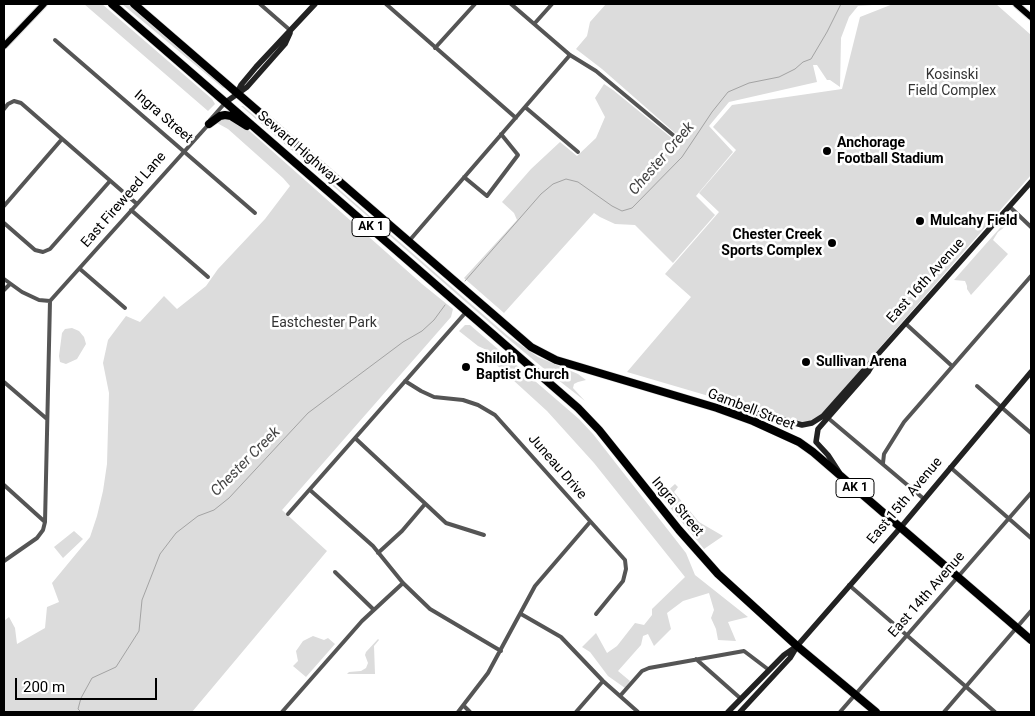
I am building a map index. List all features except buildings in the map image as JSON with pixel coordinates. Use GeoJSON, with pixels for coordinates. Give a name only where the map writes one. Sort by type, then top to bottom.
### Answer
{"type":"FeatureCollection","features":[{"type":"Feature","properties":{"kind":"highway","name":"Seward Highway"},"geometry":{"type":"LineString","coordinates":[[112,4],[467,311]]}},
{"type":"Feature","properties":{"kind":"highway","name":"Seward Highway"},"geometry":{"type":"LineString","coordinates":[[134,4],[476,300]]}},
{"type":"Feature","properties":{"kind":"highway"},"geometry":{"type":"LineString","coordinates":[[209,124],[220,116],[231,116],[274,144]]}},
{"type":"Feature","properties":{"kind":"highway","name":"Gambell Street"},"geometry":{"type":"LineString","coordinates":[[476,300],[531,347],[556,360],[717,408],[753,421],[799,442],[901,527],[1031,640]]}},
{"type":"Feature","properties":{"kind":"highway","name":"Ingra Street"},"geometry":{"type":"LineString","coordinates":[[467,311],[578,408],[608,440],[653,498],[706,561],[736,592],[876,712]]}},
{"type":"Feature","properties":{"kind":"main road"},"geometry":{"type":"LineString","coordinates":[[4,46],[44,4]]}},
{"type":"Feature","properties":{"kind":"main road","name":"East Fireweed Lane"},"geometry":{"type":"LineString","coordinates":[[226,102],[237,93],[240,85],[315,4]]}},
{"type":"Feature","properties":{"kind":"main road"},"geometry":{"type":"LineString","coordinates":[[1016,4],[1031,17]]}},
{"type":"Feature","properties":{"kind":"main road","name":"East 16th Avenue"},"geometry":{"type":"LineString","coordinates":[[717,408],[763,414],[802,425],[812,423],[823,416],[1031,182]]}},
{"type":"Feature","properties":{"kind":"main road","name":"East 16th Avenue"},"geometry":{"type":"LineString","coordinates":[[843,478],[828,455],[816,442],[818,429],[868,372],[880,352]]}},
{"type":"Feature","properties":{"kind":"main road","name":"East 15th Avenue"},"geometry":{"type":"LineString","coordinates":[[740,712],[790,658],[797,646],[901,527],[1031,372]]}},
{"type":"Feature","properties":{"kind":"main road","name":"East 15th Avenue"},"geometry":{"type":"LineString","coordinates":[[728,712],[784,654],[797,646]]}},
{"type":"Feature","properties":{"kind":"street"},"geometry":{"type":"LineString","coordinates":[[260,4],[291,31]]}},
{"type":"Feature","properties":{"kind":"street"},"geometry":{"type":"LineString","coordinates":[[386,4],[516,118]]}},
{"type":"Feature","properties":{"kind":"street"},"geometry":{"type":"LineString","coordinates":[[435,48],[474,4]]}},
{"type":"Feature","properties":{"kind":"street"},"geometry":{"type":"LineString","coordinates":[[512,4],[570,55],[596,71],[679,140]]}},
{"type":"Feature","properties":{"kind":"street"},"geometry":{"type":"LineString","coordinates":[[535,24],[552,4]]}},
{"type":"Feature","properties":{"kind":"street","name":"Ingra Street"},"geometry":{"type":"LineString","coordinates":[[55,40],[255,213]]}},
{"type":"Feature","properties":{"kind":"street"},"geometry":{"type":"LineString","coordinates":[[408,242],[570,55]]}},
{"type":"Feature","properties":{"kind":"street"},"geometry":{"type":"LineString","coordinates":[[4,109],[14,101],[20,103],[137,204]]}},
{"type":"Feature","properties":{"kind":"street","name":"East Fireweed Lane"},"geometry":{"type":"LineString","coordinates":[[50,301],[209,124],[210,120],[226,102]]}},
{"type":"Feature","properties":{"kind":"street"},"geometry":{"type":"LineString","coordinates":[[525,107],[578,152]]}},
{"type":"Feature","properties":{"kind":"street"},"geometry":{"type":"LineString","coordinates":[[464,177],[487,196],[518,155],[501,134]]}},
{"type":"Feature","properties":{"kind":"street"},"geometry":{"type":"LineString","coordinates":[[4,206],[62,139]]}},
{"type":"Feature","properties":{"kind":"street"},"geometry":{"type":"LineString","coordinates":[[4,223],[35,250],[43,252],[50,249],[110,181]]}},
{"type":"Feature","properties":{"kind":"street"},"geometry":{"type":"LineString","coordinates":[[1010,207],[1031,227]]}},
{"type":"Feature","properties":{"kind":"street"},"geometry":{"type":"LineString","coordinates":[[131,210],[208,277]]}},
{"type":"Feature","properties":{"kind":"street"},"geometry":{"type":"LineString","coordinates":[[80,269],[125,308]]}},
{"type":"Feature","properties":{"kind":"street"},"geometry":{"type":"LineString","coordinates":[[883,463],[884,454],[904,422],[1031,276]]}},
{"type":"Feature","properties":{"kind":"street"},"geometry":{"type":"LineString","coordinates":[[4,279],[39,300],[50,301],[45,522],[43,530],[37,538],[4,561]]}},
{"type":"Feature","properties":{"kind":"street"},"geometry":{"type":"LineString","coordinates":[[4,290],[10,284]]}},
{"type":"Feature","properties":{"kind":"street"},"geometry":{"type":"LineString","coordinates":[[288,514],[467,311]]}},
{"type":"Feature","properties":{"kind":"street"},"geometry":{"type":"LineString","coordinates":[[906,324],[952,366]]}},
{"type":"Feature","properties":{"kind":"street","name":"Juneau Drive"},"geometry":{"type":"LineString","coordinates":[[405,380],[434,397],[464,400],[478,405],[495,415],[624,560],[626,570],[623,581],[596,614]]}},
{"type":"Feature","properties":{"kind":"street"},"geometry":{"type":"LineString","coordinates":[[4,382],[47,419]]}},
{"type":"Feature","properties":{"kind":"street"},"geometry":{"type":"LineString","coordinates":[[977,386],[1031,433]]}},
{"type":"Feature","properties":{"kind":"street"},"geometry":{"type":"LineString","coordinates":[[828,418],[924,499]]}},
{"type":"Feature","properties":{"kind":"street"},"geometry":{"type":"LineString","coordinates":[[355,438],[446,523],[484,535]]}},
{"type":"Feature","properties":{"kind":"street"},"geometry":{"type":"LineString","coordinates":[[950,467],[1031,538]]}},
{"type":"Feature","properties":{"kind":"street"},"geometry":{"type":"LineString","coordinates":[[4,485],[45,522]]}},
{"type":"Feature","properties":{"kind":"street"},"geometry":{"type":"LineString","coordinates":[[310,490],[372,546],[403,583],[430,609],[501,651]]}},
{"type":"Feature","properties":{"kind":"street","name":"East 14th Avenue"},"geometry":{"type":"LineString","coordinates":[[840,712],[1031,492]]}},
{"type":"Feature","properties":{"kind":"street"},"geometry":{"type":"LineString","coordinates":[[378,552],[398,534],[425,504]]}},
{"type":"Feature","properties":{"kind":"street"},"geometry":{"type":"LineString","coordinates":[[458,712],[488,673],[535,586],[590,522]]}},
{"type":"Feature","properties":{"kind":"street"},"geometry":{"type":"LineString","coordinates":[[335,572],[373,609]]}},
{"type":"Feature","properties":{"kind":"street"},"geometry":{"type":"LineString","coordinates":[[282,712],[373,609],[403,583]]}},
{"type":"Feature","properties":{"kind":"street"},"geometry":{"type":"LineString","coordinates":[[849,585],[995,712]]}},
{"type":"Feature","properties":{"kind":"street"},"geometry":{"type":"LineString","coordinates":[[944,712],[1031,611]]}},
{"type":"Feature","properties":{"kind":"street"},"geometry":{"type":"LineString","coordinates":[[521,614],[561,637],[603,681],[638,712]]}},
{"type":"Feature","properties":{"kind":"street"},"geometry":{"type":"LineString","coordinates":[[620,696],[642,671],[649,668],[744,651],[769,670]]}},
{"type":"Feature","properties":{"kind":"street"},"geometry":{"type":"LineString","coordinates":[[696,660],[740,698]]}},
{"type":"Feature","properties":{"kind":"street"},"geometry":{"type":"LineString","coordinates":[[576,712],[603,681]]}},
{"type":"Feature","properties":{"kind":"street"},"geometry":{"type":"LineString","coordinates":[[464,706],[470,712]]}},
{"type":"Feature","properties":{"kind":"green space"},"geometry":{"type":"Polygon","coordinates":[[[84,4],[102,4],[212,99],[215,104],[208,111],[84,4]]]}},
{"type":"Feature","properties":{"kind":"green space"},"geometry":{"type":"Polygon","coordinates":[[[122,4],[129,4],[225,87],[223,88],[122,4]]]}},
{"type":"Feature","properties":{"kind":"green space"},"geometry":{"type":"Polygon","coordinates":[[[606,4],[887,4],[858,6],[849,17],[841,38],[840,87],[827,80],[817,65],[813,65],[817,82],[729,102],[709,126],[733,152],[696,196],[715,215],[673,263],[635,225],[615,224],[594,213],[504,313],[464,278],[517,220],[514,213],[502,202],[531,169],[560,142],[577,156],[596,138],[605,117],[595,98],[604,84],[679,144],[683,140],[602,69],[576,49],[587,36],[590,22],[606,4]]]}},
{"type":"Feature","properties":{"kind":"green space","name":"Chester Creek Sports Complex"},"geometry":{"type":"Polygon","coordinates":[[[893,4],[996,4],[1031,35],[1031,175],[811,426],[627,372],[691,297],[665,274],[719,212],[699,193],[736,150],[713,127],[732,105],[842,89],[860,17],[893,4]]]}},
{"type":"Feature","properties":{"kind":"green space"},"geometry":{"type":"Polygon","coordinates":[[[241,106],[508,336],[538,357],[578,374],[586,380],[574,384],[573,388],[585,401],[506,337],[241,106]]]}},
{"type":"Feature","properties":{"kind":"green space","name":"Eastchester Park"},"geometry":{"type":"Polygon","coordinates":[[[225,117],[244,126],[422,284],[453,309],[451,317],[282,510],[327,551],[192,712],[4,712],[4,621],[9,617],[15,628],[17,644],[45,628],[47,607],[59,602],[52,583],[90,537],[97,516],[107,464],[109,393],[103,363],[108,340],[126,316],[140,322],[164,296],[177,309],[206,286],[218,269],[265,219],[290,186],[228,129],[217,123],[225,117]]]}},
{"type":"Feature","properties":{"kind":"green space"},"geometry":{"type":"Polygon","coordinates":[[[1007,220],[1006,226],[998,232],[993,240],[1008,254],[971,295],[965,281],[954,280],[1007,220]]]}},
{"type":"Feature","properties":{"kind":"green space"},"geometry":{"type":"Polygon","coordinates":[[[465,325],[470,325],[579,419],[593,434],[686,553],[695,575],[748,617],[728,622],[736,641],[718,640],[711,618],[714,610],[709,593],[683,601],[667,613],[671,629],[654,646],[648,634],[643,636],[641,645],[618,671],[630,681],[625,688],[608,676],[590,652],[582,647],[596,633],[607,653],[617,646],[635,623],[644,625],[652,615],[652,609],[685,577],[594,463],[547,411],[490,359],[491,352],[478,346],[459,331],[465,325]]]}},
{"type":"Feature","properties":{"kind":"green space"},"geometry":{"type":"Polygon","coordinates":[[[72,328],[79,331],[84,337],[86,344],[77,359],[66,364],[60,362],[59,356],[62,333],[65,329],[72,328]]]}},
{"type":"Feature","properties":{"kind":"green space"},"geometry":{"type":"Polygon","coordinates":[[[675,484],[678,487],[674,492],[699,522],[723,536],[704,549],[663,499],[665,493],[675,484]]]}},
{"type":"Feature","properties":{"kind":"green space"},"geometry":{"type":"Polygon","coordinates":[[[74,531],[83,539],[63,558],[54,547],[74,531]]]}},
{"type":"Feature","properties":{"kind":"green space"},"geometry":{"type":"Polygon","coordinates":[[[313,636],[324,640],[328,638],[335,644],[306,677],[293,666],[298,661],[296,651],[303,641],[313,636]]]}},
{"type":"Feature","properties":{"kind":"green space"},"geometry":{"type":"Polygon","coordinates":[[[378,639],[374,646],[375,674],[347,674],[366,668],[368,663],[365,655],[366,652],[378,639]]]}},
{"type":"Feature","properties":{"kind":"waterway","name":"Chester Creek"},"geometry":{"type":"LineString","coordinates":[[465,281],[541,194],[553,184],[566,179],[578,182],[622,211],[632,208],[682,157],[712,112],[728,92],[749,83],[779,77],[811,59],[841,4]]}},
{"type":"Feature","properties":{"kind":"waterway","name":"Chester Creek"},"geometry":{"type":"LineString","coordinates":[[81,712],[78,709],[81,698],[92,678],[116,667],[139,631],[142,600],[160,554],[176,533],[198,516],[214,510],[229,498],[308,413],[403,342],[422,331],[434,320],[445,305]]}},
{"type":"Feature","properties":{"kind":"place","name":"Anchorage Football Stadium"},"geometry":{"type":"Point","coordinates":[827,151]}},
{"type":"Feature","properties":{"kind":"place","name":"Mulcahy Field"},"geometry":{"type":"Point","coordinates":[920,221]}},
{"type":"Feature","properties":{"kind":"place","name":"Chester Creek Sports Complex"},"geometry":{"type":"Point","coordinates":[832,243]}},
{"type":"Feature","properties":{"kind":"place","name":"Sullivan Arena"},"geometry":{"type":"Point","coordinates":[806,362]}},
{"type":"Feature","properties":{"kind":"place","name":"Shiloh Baptist Church"},"geometry":{"type":"Point","coordinates":[466,367]}},
{"type":"Feature","properties":{"kind":"park label","name":"Kosinski Field Complex"},"geometry":{"type":"Point","coordinates":[952,84]}}]}
